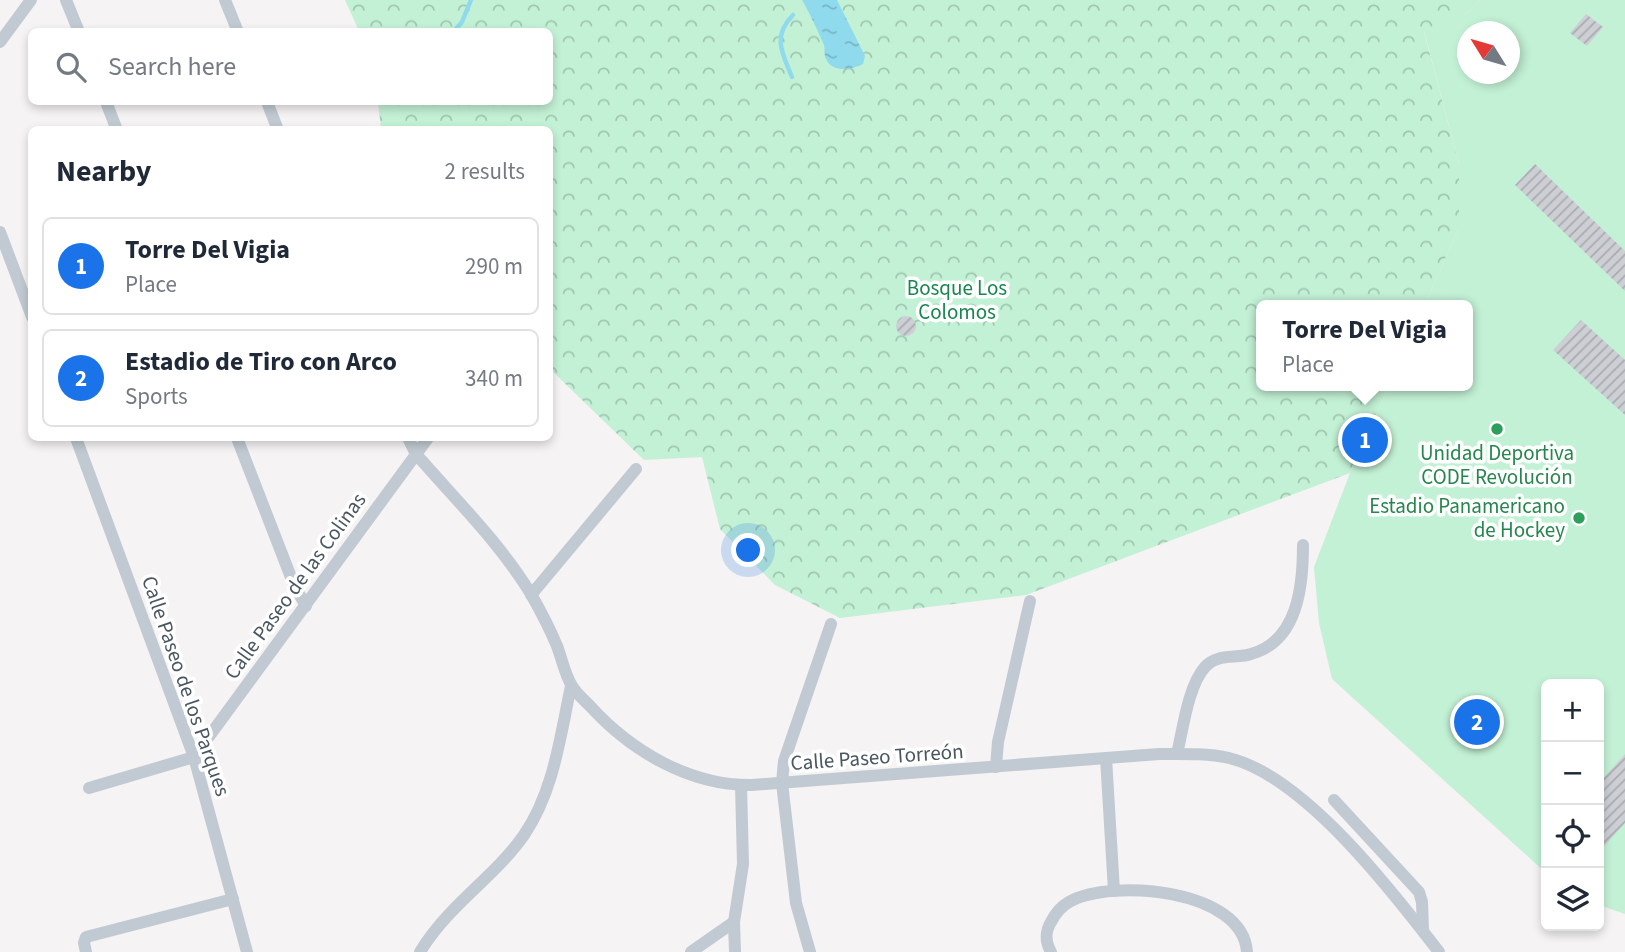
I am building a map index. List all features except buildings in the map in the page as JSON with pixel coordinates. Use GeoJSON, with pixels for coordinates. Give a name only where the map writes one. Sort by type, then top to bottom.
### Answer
{"type":"FeatureCollection","features":[{"type":"Feature","properties":{"kind":"street"},"geometry":{"type":"LineString","coordinates":[[0,42],[31,0]]}},
{"type":"Feature","properties":{"kind":"street"},"geometry":{"type":"LineString","coordinates":[[66,0],[77,28]]}},
{"type":"Feature","properties":{"kind":"street"},"geometry":{"type":"LineString","coordinates":[[225,0],[236,28]]}},
{"type":"Feature","properties":{"kind":"street"},"geometry":{"type":"LineString","coordinates":[[107,105],[115,126]]}},
{"type":"Feature","properties":{"kind":"street"},"geometry":{"type":"LineString","coordinates":[[268,105],[276,126]]}},
{"type":"Feature","properties":{"kind":"street"},"geometry":{"type":"LineString","coordinates":[[0,232],[28,306]]}},
{"type":"Feature","properties":{"kind":"street","name":"Calle Paseo de los Parques"},"geometry":{"type":"LineString","coordinates":[[77,441],[194,758],[247,952]]}},
{"type":"Feature","properties":{"kind":"street"},"geometry":{"type":"LineString","coordinates":[[238,441],[294,585],[306,606]]}},
{"type":"Feature","properties":{"kind":"street","name":"Calle Paseo Torreón"},"geometry":{"type":"LineString","coordinates":[[410,441],[416,454],[510,563],[531,595],[555,642],[571,686],[607,725],[640,750],[668,765],[695,777],[741,786],[1106,758],[1177,754],[1230,758],[1255,768],[1287,789],[1341,835],[1368,863],[1439,952]]}},
{"type":"Feature","properties":{"kind":"street","name":"Calle Paseo de las Colinas"},"geometry":{"type":"LineString","coordinates":[[194,758],[426,441]]}},
{"type":"Feature","properties":{"kind":"street"},"geometry":{"type":"LineString","coordinates":[[531,595],[636,469]]}},
{"type":"Feature","properties":{"kind":"street"},"geometry":{"type":"LineString","coordinates":[[1177,754],[1197,678],[1206,664],[1222,657],[1250,654],[1266,647],[1281,635],[1293,618],[1300,594],[1303,545]]}},
{"type":"Feature","properties":{"kind":"street"},"geometry":{"type":"LineString","coordinates":[[996,766],[998,742],[1030,601]]}},
{"type":"Feature","properties":{"kind":"street"},"geometry":{"type":"LineString","coordinates":[[810,952],[796,903],[782,783],[784,761],[831,624]]}},
{"type":"Feature","properties":{"kind":"street"},"geometry":{"type":"LineString","coordinates":[[420,952],[445,916],[523,836],[540,808],[552,772],[571,686]]}},
{"type":"Feature","properties":{"kind":"street"},"geometry":{"type":"LineString","coordinates":[[89,788],[194,758]]}},
{"type":"Feature","properties":{"kind":"street"},"geometry":{"type":"LineString","coordinates":[[1106,758],[1114,891]]}},
{"type":"Feature","properties":{"kind":"street"},"geometry":{"type":"LineString","coordinates":[[735,952],[734,922],[743,864],[741,786]]}},
{"type":"Feature","properties":{"kind":"street"},"geometry":{"type":"LineString","coordinates":[[1334,800],[1419,892],[1423,931]]}},
{"type":"Feature","properties":{"kind":"street"},"geometry":{"type":"LineString","coordinates":[[1051,952],[1046,942],[1048,928],[1067,903],[1088,895],[1134,889],[1164,891],[1208,906],[1237,928],[1247,942],[1247,952]]}},
{"type":"Feature","properties":{"kind":"street"},"geometry":{"type":"LineString","coordinates":[[86,952],[86,937],[233,899]]}},
{"type":"Feature","properties":{"kind":"street"},"geometry":{"type":"LineString","coordinates":[[691,952],[734,922]]}},
{"type":"Feature","properties":{"kind":"green space","name":"Bosque Los Colomos"},"geometry":{"type":"Polygon","coordinates":[[[345,0],[1480,0],[1469,12],[1424,32],[1459,164],[1459,227],[1427,300],[1256,300],[1256,391],[1387,391],[1350,473],[1026,595],[840,618],[775,585],[720,529],[702,457],[644,460],[553,372],[553,126],[381,126],[378,105],[553,105],[553,28],[358,28],[345,0]]]}},
{"type":"Feature","properties":{"kind":"green space","name":"Unidad Deportiva CODE Revolución"},"geometry":{"type":"Polygon","coordinates":[[[1480,0],[1625,0],[1625,914],[1604,907],[1604,679],[1541,679],[1541,868],[1332,679],[1319,623],[1314,567],[1350,473],[1387,391],[1473,391],[1473,300],[1427,300],[1459,227],[1459,164],[1424,31],[1469,12],[1480,0]]]}},
{"type":"Feature","properties":{"kind":"water"},"geometry":{"type":"Polygon","coordinates":[[[802,0],[837,0],[865,56],[863,64],[842,69],[828,62],[824,45],[802,0]]]}},
{"type":"Feature","properties":{"kind":"waterway"},"geometry":{"type":"LineString","coordinates":[[457,28],[471,0]]}},
{"type":"Feature","properties":{"kind":"waterway"},"geometry":{"type":"LineString","coordinates":[[792,77],[782,52],[781,38],[793,15]]}},
{"type":"Feature","properties":{"kind":"place","name":"Unidad Deportiva CODE Revolución"},"geometry":{"type":"Point","coordinates":[1497,429]}},
{"type":"Feature","properties":{"kind":"place","name":"Torre Del Vigia"},"geometry":{"type":"Point","coordinates":[1365,440]}},
{"type":"Feature","properties":{"kind":"place","name":"Estadio Panamericano de Hockey"},"geometry":{"type":"Point","coordinates":[1579,518]}},
{"type":"Feature","properties":{"kind":"place","name":"Estadio de Tiro con Arco"},"geometry":{"type":"Point","coordinates":[1477,722]}}]}
